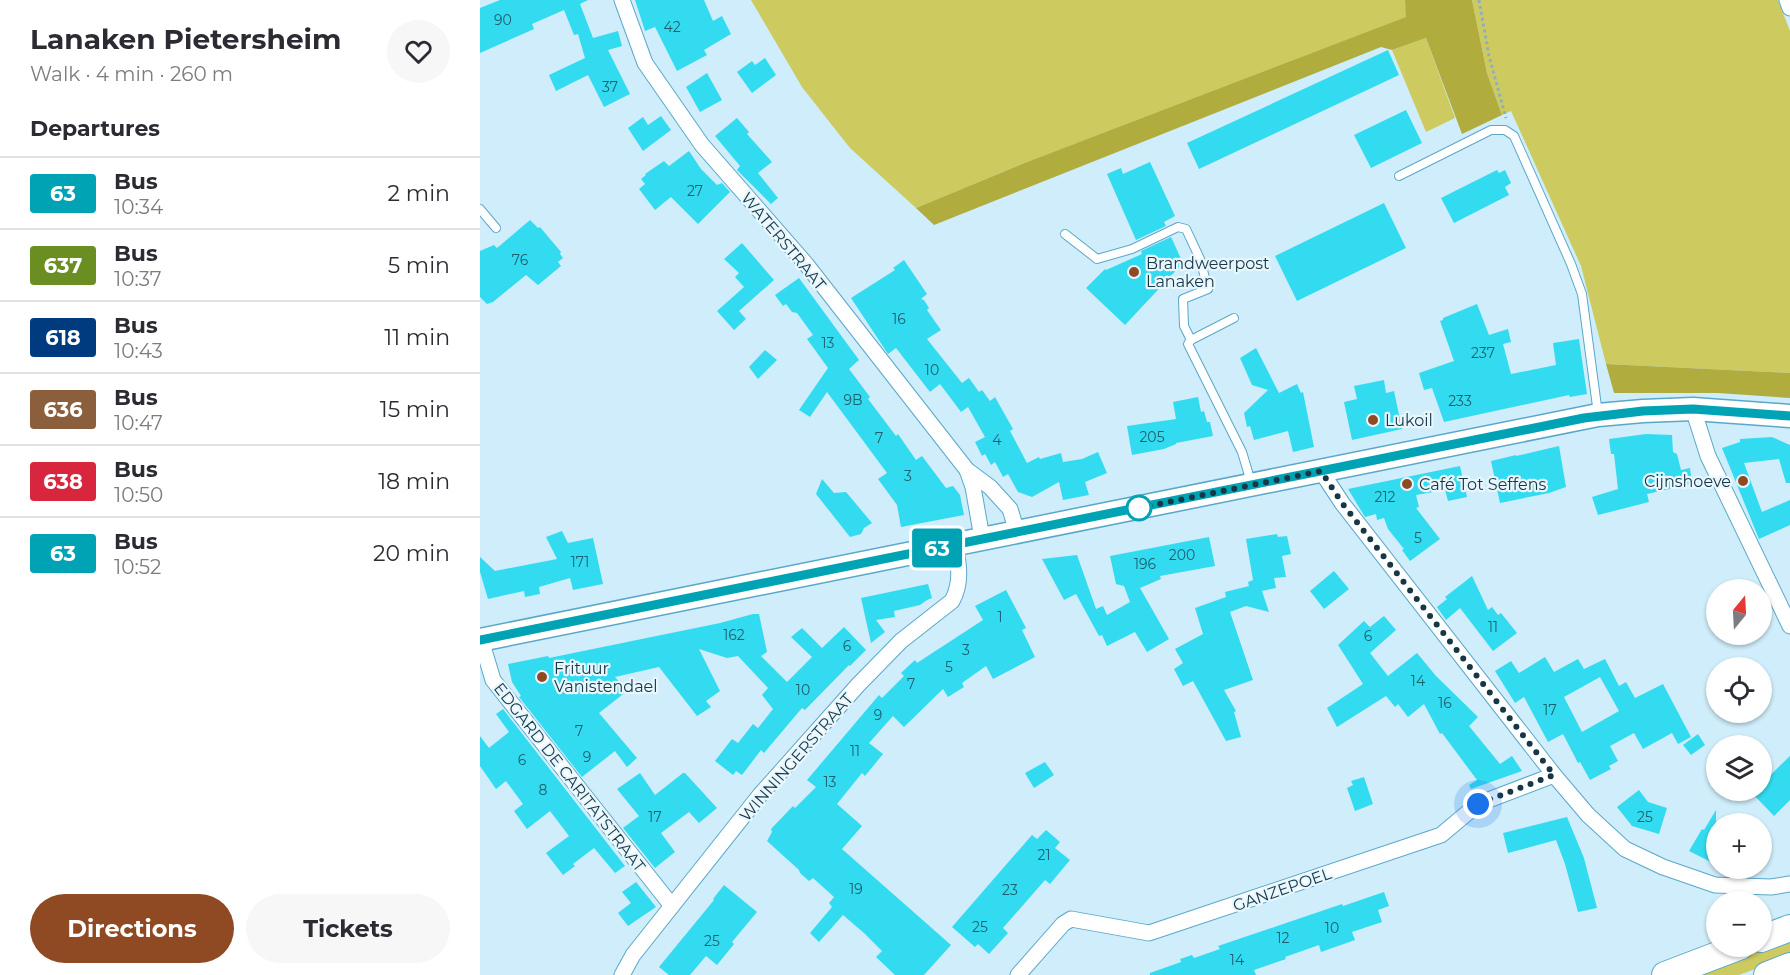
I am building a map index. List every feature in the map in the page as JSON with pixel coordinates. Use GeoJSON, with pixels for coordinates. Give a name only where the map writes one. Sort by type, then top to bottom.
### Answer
{"type":"FeatureCollection","features":[{"type":"Feature","properties":{"kind":"main road"},"geometry":{"type":"LineString","coordinates":[[1772,935],[1790,928]]}},
{"type":"Feature","properties":{"kind":"main road"},"geometry":{"type":"LineString","coordinates":[[1665,975],[1712,957]]}},
{"type":"Feature","properties":{"kind":"main road"},"geometry":{"type":"LineString","coordinates":[[1767,975],[1790,966]]}},
{"type":"Feature","properties":{"kind":"street","name":"WATERSTRAAT"},"geometry":{"type":"LineString","coordinates":[[622,0],[645,63],[702,145],[806,264],[968,470],[990,487],[1010,509],[1017,532]]}},
{"type":"Feature","properties":{"kind":"street"},"geometry":{"type":"LineString","coordinates":[[1787,0],[1790,8]]}},
{"type":"Feature","properties":{"kind":"street"},"geometry":{"type":"LineString","coordinates":[[1693,409],[1708,456],[1790,626]]}},
{"type":"Feature","properties":{"kind":"street"},"geometry":{"type":"LineString","coordinates":[[480,640],[1598,415],[1693,409],[1790,416]]}},
{"type":"Feature","properties":{"kind":"street","name":"WATERSTRAAT"},"geometry":{"type":"LineString","coordinates":[[968,470],[982,538]]}},
{"type":"Feature","properties":{"kind":"street"},"geometry":{"type":"LineString","coordinates":[[1321,471],[1342,503],[1554,775],[1588,815],[1625,849],[1663,867],[1715,885],[1772,887],[1790,884]]}},
{"type":"Feature","properties":{"kind":"street","name":"WINNINGERSTRAAT"},"geometry":{"type":"LineString","coordinates":[[621,975],[633,955],[760,795],[858,685],[901,641],[952,601],[957,592],[959,579],[955,545]]}},
{"type":"Feature","properties":{"kind":"street","name":"EDGARD DE CARITATSTRAAT"},"geometry":{"type":"LineString","coordinates":[[480,640],[493,680],[672,906]]}},
{"type":"Feature","properties":{"kind":"street","name":"GANZEPOEL"},"geometry":{"type":"LineString","coordinates":[[1018,975],[1063,924],[1071,919],[1149,933],[1441,835],[1478,804],[1554,775]]}},
{"type":"Feature","properties":{"kind":"lane"},"geometry":{"type":"LineString","coordinates":[[1399,176],[1491,130],[1504,130],[1514,136],[1582,294],[1598,415]]}},
{"type":"Feature","properties":{"kind":"lane"},"geometry":{"type":"LineString","coordinates":[[480,209],[496,228]]}},
{"type":"Feature","properties":{"kind":"lane"},"geometry":{"type":"LineString","coordinates":[[1065,234],[1097,259],[1132,249],[1178,227],[1186,230],[1200,259],[1208,289],[1183,299],[1184,326],[1191,340]]}},
{"type":"Feature","properties":{"kind":"lane"},"geometry":{"type":"LineString","coordinates":[[1234,318],[1191,340],[1188,344],[1242,452],[1250,486]]}},
{"type":"Feature","properties":{"kind":"path"},"geometry":{"type":"LineString","coordinates":[[1479,0],[1489,56],[1507,122],[1504,130]]}},
{"type":"Feature","properties":{"kind":"shaded area"},"geometry":{"type":"Polygon","coordinates":[[[751,0],[1405,0],[1407,17],[1027,162],[916,208],[850,148],[802,87],[751,0]]]}},
{"type":"Feature","properties":{"kind":"shaded area"},"geometry":{"type":"Polygon","coordinates":[[[1405,0],[1472,0],[1487,73],[1502,115],[1462,134],[1426,38],[1392,50],[1381,47],[934,225],[916,208],[1027,162],[1406,17],[1405,0]]]}},
{"type":"Feature","properties":{"kind":"shaded area"},"geometry":{"type":"Polygon","coordinates":[[[1472,0],[1778,0],[1790,31],[1790,373],[1606,364],[1581,266],[1511,111],[1502,115],[1487,73],[1472,0]]]}},
{"type":"Feature","properties":{"kind":"shaded area"},"geometry":{"type":"Polygon","coordinates":[[[1426,38],[1455,118],[1426,132],[1392,50],[1426,38]]]}},
{"type":"Feature","properties":{"kind":"shaded area"},"geometry":{"type":"Polygon","coordinates":[[[1606,364],[1790,373],[1790,398],[1718,393],[1614,393],[1606,364]]]}},
{"type":"Feature","properties":{"kind":"shaded area"},"geometry":{"type":"Polygon","coordinates":[[[1790,938],[1790,956],[1739,975],[1690,975],[1739,957],[1772,957],[1772,945],[1790,938]]]}},
{"type":"Feature","properties":{"kind":"building"},"geometry":{"type":"Polygon","coordinates":[[[500,0],[588,0],[580,4],[593,38],[618,31],[622,46],[608,50],[630,94],[604,107],[588,75],[556,91],[549,75],[585,58],[578,34],[574,35],[564,10],[532,24],[534,29],[480,53],[480,8],[500,0]]]}},
{"type":"Feature","properties":{"kind":"building"},"geometry":{"type":"Polygon","coordinates":[[[635,0],[704,0],[713,21],[722,16],[731,34],[704,50],[707,55],[677,71],[655,27],[645,31],[635,0]]]}},
{"type":"Feature","properties":{"kind":"building"},"geometry":{"type":"Polygon","coordinates":[[[1388,50],[1399,75],[1199,169],[1187,143],[1388,50]]]}},
{"type":"Feature","properties":{"kind":"building"},"geometry":{"type":"Polygon","coordinates":[[[765,58],[776,75],[752,93],[737,72],[752,61],[755,65],[765,58]]]}},
{"type":"Feature","properties":{"kind":"building"},"geometry":{"type":"Polygon","coordinates":[[[707,73],[722,100],[700,112],[686,87],[707,73]]]}},
{"type":"Feature","properties":{"kind":"building"},"geometry":{"type":"Polygon","coordinates":[[[1406,110],[1422,143],[1371,168],[1354,135],[1406,110]]]}},
{"type":"Feature","properties":{"kind":"building"},"geometry":{"type":"Polygon","coordinates":[[[661,116],[671,130],[643,151],[628,128],[643,117],[648,125],[661,116]]]}},
{"type":"Feature","properties":{"kind":"building"},"geometry":{"type":"Polygon","coordinates":[[[737,118],[749,132],[747,134],[772,162],[758,173],[778,198],[771,204],[737,170],[740,166],[715,136],[737,118]]]}},
{"type":"Feature","properties":{"kind":"building"},"geometry":{"type":"Polygon","coordinates":[[[689,151],[701,169],[717,185],[722,183],[730,192],[698,224],[671,197],[655,210],[639,189],[645,184],[641,179],[645,174],[664,161],[669,166],[689,151]]]}},
{"type":"Feature","properties":{"kind":"building"},"geometry":{"type":"Polygon","coordinates":[[[1150,162],[1175,216],[1164,222],[1166,226],[1136,240],[1107,174],[1121,168],[1123,174],[1150,162]]]}},
{"type":"Feature","properties":{"kind":"building"},"geometry":{"type":"Polygon","coordinates":[[[1497,170],[1499,173],[1505,170],[1511,183],[1505,187],[1509,195],[1454,223],[1441,198],[1497,170]]]}},
{"type":"Feature","properties":{"kind":"building"},"geometry":{"type":"Polygon","coordinates":[[[1384,203],[1406,248],[1297,301],[1275,256],[1384,203]]]}},
{"type":"Feature","properties":{"kind":"building"},"geometry":{"type":"Polygon","coordinates":[[[530,220],[538,228],[540,227],[561,252],[563,258],[558,262],[561,266],[538,285],[526,275],[493,302],[487,304],[480,297],[480,251],[494,245],[497,248],[530,220]]]}},
{"type":"Feature","properties":{"kind":"building"},"geometry":{"type":"Polygon","coordinates":[[[1171,237],[1183,263],[1125,325],[1086,288],[1105,269],[1142,254],[1141,251],[1171,237]]]}},
{"type":"Feature","properties":{"kind":"building"},"geometry":{"type":"Polygon","coordinates":[[[742,243],[774,280],[739,311],[746,319],[734,330],[717,311],[744,287],[735,277],[739,273],[724,259],[742,243]]]}},
{"type":"Feature","properties":{"kind":"building"},"geometry":{"type":"Polygon","coordinates":[[[904,260],[927,294],[921,299],[924,300],[929,308],[927,310],[941,330],[927,339],[962,383],[969,378],[979,392],[982,390],[990,401],[995,397],[1013,429],[1010,431],[1027,463],[1039,457],[1040,459],[1061,453],[1063,462],[1082,459],[1098,452],[1107,473],[1085,482],[1089,495],[1063,500],[1059,482],[1032,497],[1018,492],[1008,474],[1003,477],[995,462],[991,465],[985,454],[982,456],[975,442],[985,437],[968,407],[961,412],[940,384],[930,392],[896,348],[888,354],[851,298],[895,270],[893,268],[904,260]]]}},
{"type":"Feature","properties":{"kind":"building"},"geometry":{"type":"Polygon","coordinates":[[[799,278],[859,360],[849,369],[870,397],[868,399],[896,436],[898,434],[916,460],[922,456],[946,488],[953,486],[960,495],[964,515],[901,527],[897,505],[878,479],[887,473],[827,392],[810,417],[799,410],[828,368],[807,339],[813,335],[797,313],[792,312],[786,304],[783,306],[775,295],[799,278]]]}},
{"type":"Feature","properties":{"kind":"building"},"geometry":{"type":"Polygon","coordinates":[[[1477,304],[1489,335],[1508,329],[1511,342],[1503,344],[1511,374],[1556,365],[1553,343],[1579,339],[1587,394],[1570,397],[1569,395],[1444,422],[1432,388],[1424,390],[1419,373],[1454,361],[1440,321],[1477,304]]]}},
{"type":"Feature","properties":{"kind":"building"},"geometry":{"type":"Polygon","coordinates":[[[1256,348],[1279,393],[1297,384],[1301,393],[1303,392],[1314,447],[1293,452],[1288,431],[1254,440],[1250,426],[1247,427],[1244,413],[1268,390],[1252,385],[1240,358],[1256,348]]]}},
{"type":"Feature","properties":{"kind":"building"},"geometry":{"type":"Polygon","coordinates":[[[765,350],[777,360],[758,379],[749,367],[765,350]]]}},
{"type":"Feature","properties":{"kind":"building"},"geometry":{"type":"Polygon","coordinates":[[[1384,380],[1386,393],[1394,391],[1402,429],[1352,440],[1344,402],[1357,399],[1354,386],[1384,380]]]}},
{"type":"Feature","properties":{"kind":"building"},"geometry":{"type":"Polygon","coordinates":[[[1198,397],[1201,412],[1204,411],[1207,422],[1210,422],[1213,436],[1132,455],[1127,426],[1176,419],[1173,402],[1198,397]]]}},
{"type":"Feature","properties":{"kind":"building"},"geometry":{"type":"Polygon","coordinates":[[[1646,434],[1672,435],[1673,452],[1677,454],[1681,470],[1690,468],[1692,484],[1647,494],[1649,502],[1598,515],[1592,497],[1618,489],[1614,454],[1611,454],[1609,439],[1646,434]]]}},
{"type":"Feature","properties":{"kind":"building","name":"Cijnshoeve"},"geometry":{"type":"Polygon","coordinates":[[[1772,437],[1790,445],[1790,483],[1786,483],[1779,459],[1744,463],[1762,512],[1790,500],[1790,525],[1759,539],[1722,448],[1740,442],[1740,439],[1772,437]]]}},
{"type":"Feature","properties":{"kind":"building"},"geometry":{"type":"Polygon","coordinates":[[[1559,446],[1566,487],[1549,493],[1500,503],[1491,461],[1559,446]]]}},
{"type":"Feature","properties":{"kind":"building"},"geometry":{"type":"Polygon","coordinates":[[[1460,466],[1467,497],[1448,501],[1445,490],[1416,495],[1419,507],[1416,508],[1440,539],[1410,561],[1402,550],[1404,549],[1388,529],[1384,518],[1377,520],[1376,514],[1365,517],[1348,489],[1460,466]]]}},
{"type":"Feature","properties":{"kind":"building"},"geometry":{"type":"Polygon","coordinates":[[[822,479],[834,493],[846,492],[872,523],[864,528],[861,534],[850,537],[816,494],[822,479]]]}},
{"type":"Feature","properties":{"kind":"building"},"geometry":{"type":"Polygon","coordinates":[[[562,531],[568,543],[593,538],[603,584],[573,590],[570,578],[539,587],[540,594],[525,597],[524,591],[488,599],[480,572],[480,557],[495,571],[557,559],[546,537],[562,531]]]}},
{"type":"Feature","properties":{"kind":"building"},"geometry":{"type":"Polygon","coordinates":[[[1277,534],[1278,537],[1287,536],[1291,554],[1282,556],[1286,577],[1274,578],[1276,588],[1262,591],[1269,612],[1246,606],[1230,612],[1253,680],[1224,690],[1236,711],[1234,712],[1241,737],[1226,741],[1193,681],[1183,686],[1174,669],[1183,663],[1175,649],[1203,634],[1195,608],[1226,597],[1225,592],[1249,586],[1248,582],[1253,580],[1246,539],[1277,534]]]}},
{"type":"Feature","properties":{"kind":"building"},"geometry":{"type":"Polygon","coordinates":[[[1209,537],[1215,566],[1160,576],[1161,579],[1140,588],[1169,639],[1147,652],[1135,632],[1107,646],[1076,594],[1064,600],[1042,559],[1077,555],[1096,609],[1103,606],[1107,615],[1130,602],[1124,586],[1116,584],[1110,556],[1209,537]]]}},
{"type":"Feature","properties":{"kind":"building"},"geometry":{"type":"Polygon","coordinates":[[[1334,571],[1349,589],[1324,609],[1310,591],[1334,571]]]}},
{"type":"Feature","properties":{"kind":"building"},"geometry":{"type":"Polygon","coordinates":[[[1472,576],[1488,610],[1492,607],[1498,615],[1501,613],[1517,633],[1493,651],[1460,608],[1446,620],[1437,607],[1447,599],[1445,597],[1472,576]]]}},
{"type":"Feature","properties":{"kind":"building"},"geometry":{"type":"Polygon","coordinates":[[[928,584],[932,598],[920,605],[894,611],[895,617],[876,620],[885,632],[871,643],[861,598],[928,584]]]}},
{"type":"Feature","properties":{"kind":"building"},"geometry":{"type":"Polygon","coordinates":[[[1006,590],[1026,628],[1022,630],[1035,657],[993,679],[986,666],[962,683],[964,687],[948,697],[943,689],[904,727],[893,716],[869,743],[883,754],[865,776],[862,773],[837,804],[862,826],[842,849],[951,945],[924,975],[895,975],[876,957],[882,951],[843,915],[819,942],[810,933],[832,907],[829,903],[834,897],[813,878],[809,881],[767,841],[772,832],[771,829],[793,806],[795,808],[816,787],[807,780],[879,695],[882,698],[904,676],[901,673],[915,660],[917,663],[983,620],[975,606],[1006,590]]]}},
{"type":"Feature","properties":{"kind":"building"},"geometry":{"type":"Polygon","coordinates":[[[759,614],[767,652],[761,656],[787,682],[812,657],[791,637],[802,628],[822,648],[844,627],[866,650],[805,710],[802,708],[764,753],[761,750],[742,775],[736,771],[733,775],[715,761],[732,739],[738,743],[753,724],[758,728],[773,709],[762,695],[768,688],[738,656],[727,658],[699,649],[720,691],[706,701],[711,707],[697,716],[659,667],[615,677],[627,691],[599,713],[637,758],[627,767],[615,751],[582,777],[519,697],[521,696],[512,682],[508,664],[548,656],[549,658],[720,623],[759,614]]]}},
{"type":"Feature","properties":{"kind":"building"},"geometry":{"type":"Polygon","coordinates":[[[1384,616],[1396,630],[1370,653],[1388,676],[1417,653],[1436,676],[1478,717],[1469,726],[1500,764],[1512,756],[1522,771],[1471,789],[1469,785],[1477,780],[1442,733],[1440,734],[1424,704],[1408,717],[1398,704],[1395,707],[1386,696],[1337,727],[1327,708],[1363,684],[1338,645],[1364,621],[1370,627],[1384,616]]]}},
{"type":"Feature","properties":{"kind":"building"},"geometry":{"type":"Polygon","coordinates":[[[1545,657],[1554,672],[1578,659],[1584,669],[1605,659],[1619,686],[1626,682],[1635,698],[1663,684],[1691,737],[1678,744],[1672,733],[1643,749],[1634,733],[1610,746],[1618,761],[1609,766],[1611,769],[1590,780],[1563,734],[1548,742],[1524,697],[1515,703],[1495,671],[1511,661],[1519,673],[1545,657]],[[1600,677],[1564,697],[1582,732],[1619,711],[1600,677]]]}},
{"type":"Feature","properties":{"kind":"building"},"geometry":{"type":"Polygon","coordinates":[[[503,709],[625,866],[615,873],[594,848],[563,875],[546,853],[569,836],[550,811],[527,829],[514,811],[523,804],[506,781],[496,789],[480,766],[480,736],[489,748],[509,732],[496,714],[503,709]]]}},
{"type":"Feature","properties":{"kind":"building"},"geometry":{"type":"Polygon","coordinates":[[[1698,734],[1705,745],[1691,755],[1683,745],[1698,734]]]}},
{"type":"Feature","properties":{"kind":"building"},"geometry":{"type":"Polygon","coordinates":[[[1790,756],[1790,800],[1774,816],[1760,801],[1772,801],[1772,773],[1790,756]]]}},
{"type":"Feature","properties":{"kind":"building"},"geometry":{"type":"Polygon","coordinates":[[[1045,762],[1054,775],[1034,788],[1025,773],[1045,762]]]}},
{"type":"Feature","properties":{"kind":"building"},"geometry":{"type":"Polygon","coordinates":[[[640,773],[655,795],[685,773],[717,808],[699,823],[689,812],[661,833],[675,852],[655,868],[623,828],[639,816],[617,789],[640,773]]]}},
{"type":"Feature","properties":{"kind":"building"},"geometry":{"type":"Polygon","coordinates":[[[1364,777],[1373,804],[1355,811],[1347,788],[1353,785],[1351,781],[1364,777]]]}},
{"type":"Feature","properties":{"kind":"building"},"geometry":{"type":"Polygon","coordinates":[[[1639,790],[1648,802],[1667,808],[1659,834],[1632,826],[1617,807],[1639,790]]]}},
{"type":"Feature","properties":{"kind":"building"},"geometry":{"type":"Polygon","coordinates":[[[1567,817],[1584,858],[1597,908],[1578,912],[1556,840],[1508,853],[1503,833],[1567,817]]]}},
{"type":"Feature","properties":{"kind":"building"},"geometry":{"type":"Polygon","coordinates":[[[1706,827],[1706,860],[1689,851],[1702,829],[1704,830],[1706,827]]]}},
{"type":"Feature","properties":{"kind":"building"},"geometry":{"type":"Polygon","coordinates":[[[1046,830],[1060,842],[1055,848],[1070,860],[1050,884],[1045,880],[1003,928],[1008,933],[989,954],[978,944],[975,947],[952,927],[1032,835],[1037,839],[1046,830]]]}},
{"type":"Feature","properties":{"kind":"building"},"geometry":{"type":"Polygon","coordinates":[[[636,882],[656,907],[628,926],[618,913],[631,903],[622,892],[636,882]]]}},
{"type":"Feature","properties":{"kind":"building"},"geometry":{"type":"Polygon","coordinates":[[[724,885],[757,912],[732,942],[734,944],[717,965],[706,956],[690,975],[669,975],[659,967],[724,885]]]}},
{"type":"Feature","properties":{"kind":"building"},"geometry":{"type":"Polygon","coordinates":[[[1384,892],[1389,906],[1378,910],[1382,922],[1352,932],[1355,940],[1321,952],[1319,945],[1285,957],[1286,959],[1254,970],[1256,975],[1150,975],[1150,973],[1181,962],[1180,959],[1192,955],[1194,958],[1220,949],[1218,946],[1384,892]]]}},
{"type":"Feature","properties":{"kind":"bus line","name":"63"},"geometry":{"type":"LineString","coordinates":[[480,640],[1598,415],[1693,409],[1790,416]]}},
{"type":"Feature","properties":{"kind":"place","name":"Brandweerpost Lanaken"},"geometry":{"type":"Point","coordinates":[1134,272]}},
{"type":"Feature","properties":{"kind":"place","name":"Lukoil"},"geometry":{"type":"Point","coordinates":[1373,420]}},
{"type":"Feature","properties":{"kind":"place","name":"Cijnshoeve"},"geometry":{"type":"Point","coordinates":[1743,481]}},
{"type":"Feature","properties":{"kind":"place","name":"Café Tot Seffens"},"geometry":{"type":"Point","coordinates":[1407,484]}},
{"type":"Feature","properties":{"kind":"place","name":"Frituur Vanistendael"},"geometry":{"type":"Point","coordinates":[542,677]}},
{"type":"Feature","properties":{"kind":"route"},"geometry":{"type":"LineString","coordinates":[[1139,508],[1321,471],[1342,503],[1554,775],[1478,804]]}}]}
